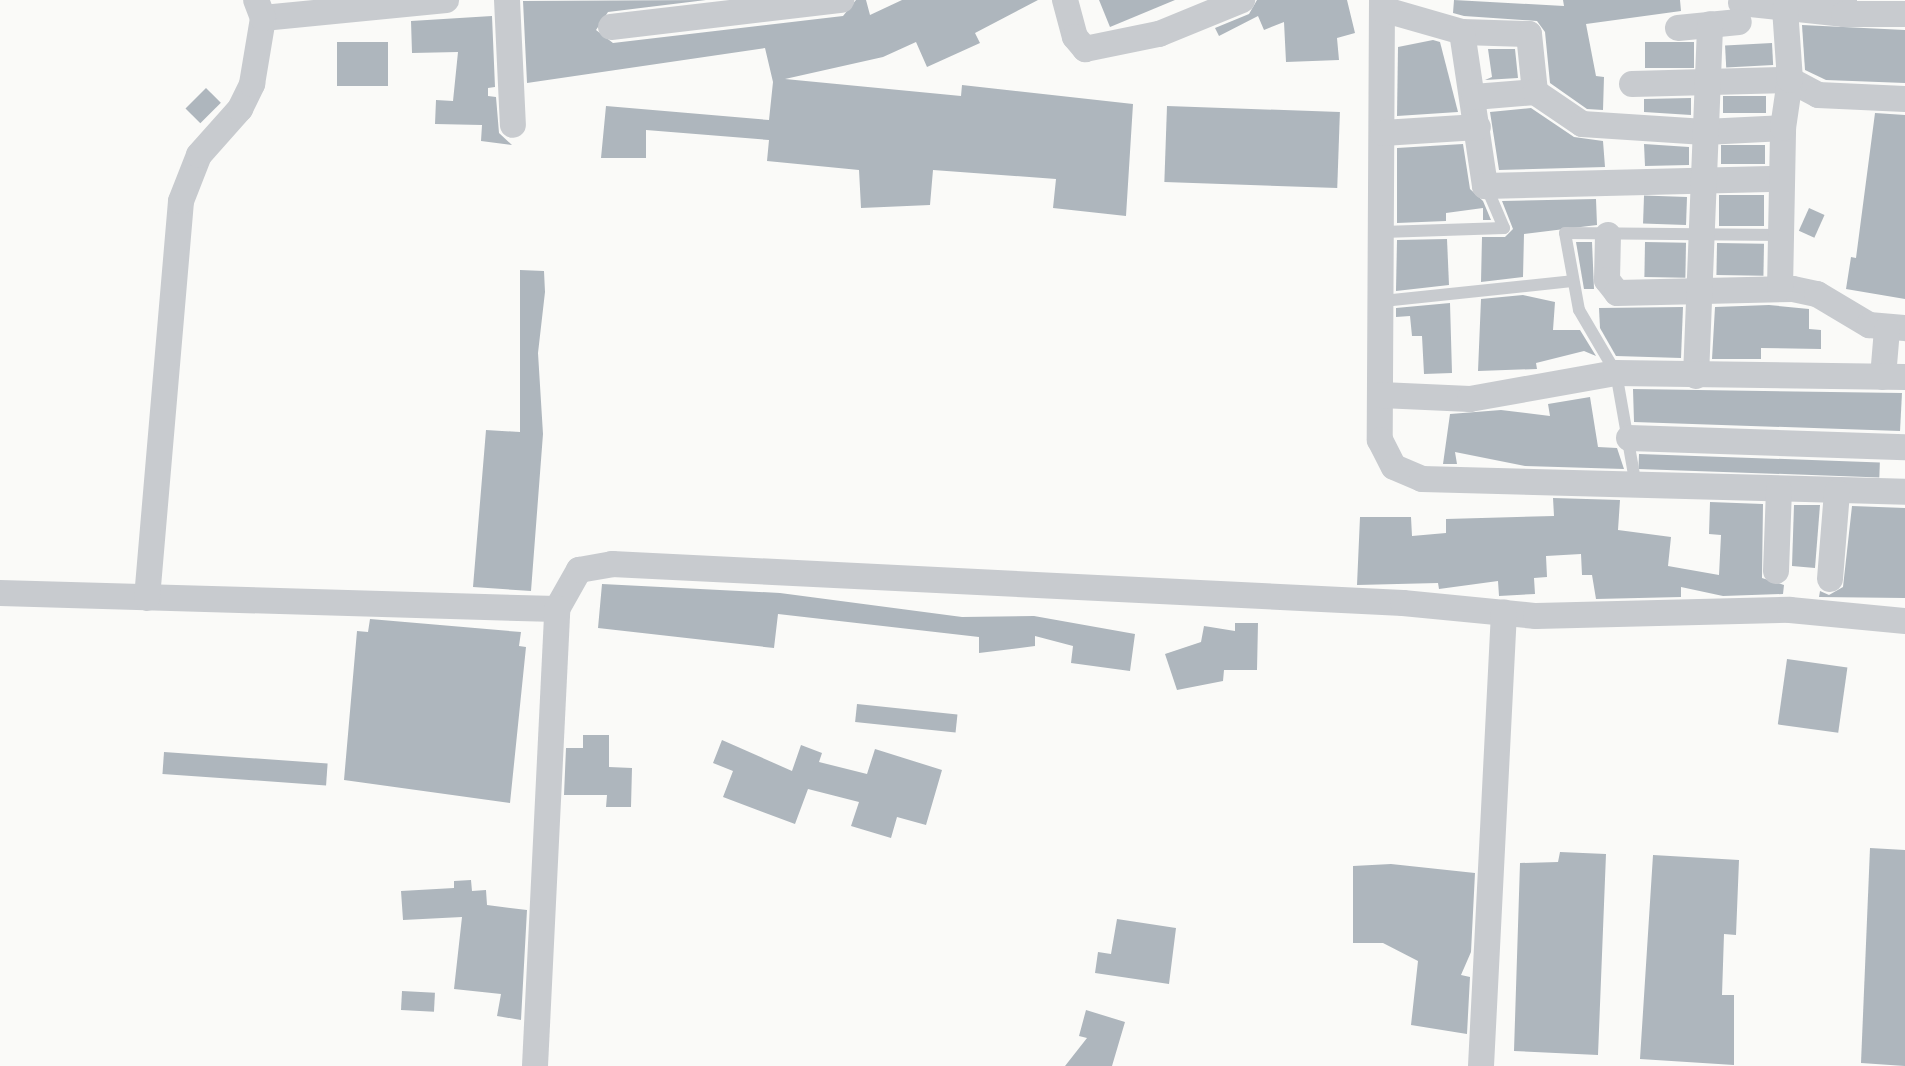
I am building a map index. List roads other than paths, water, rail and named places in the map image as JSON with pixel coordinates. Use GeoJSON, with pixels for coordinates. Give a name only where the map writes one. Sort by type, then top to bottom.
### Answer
{"type":"FeatureCollection","features":[{"type":"Feature","properties":{"kind":"street"},"geometry":{"type":"LineString","coordinates":[[147,598],[181,201],[199,155],[240,108],[252,83],[259,9],[446,0]]}},
{"type":"Feature","properties":{"kind":"street"},"geometry":{"type":"LineString","coordinates":[[507,0],[513,125]]}},
{"type":"Feature","properties":{"kind":"street"},"geometry":{"type":"LineString","coordinates":[[611,27],[841,0]]}},
{"type":"Feature","properties":{"kind":"street"},"geometry":{"type":"LineString","coordinates":[[1065,0],[1075,37],[1085,49],[1159,34],[1237,1]]}},
{"type":"Feature","properties":{"kind":"street"},"geometry":{"type":"LineString","coordinates":[[1535,92],[1529,34],[1462,32],[1382,4],[1382,450],[1411,477],[1637,487],[1905,492]]}},
{"type":"Feature","properties":{"kind":"street"},"geometry":{"type":"LineString","coordinates":[[1678,28],[1710,24],[1741,9],[1844,7],[1905,14]]}},
{"type":"Feature","properties":{"kind":"street"},"geometry":{"type":"LineString","coordinates":[[1780,289],[1783,128],[1790,80],[1785,9]]}},
{"type":"Feature","properties":{"kind":"street"},"geometry":{"type":"LineString","coordinates":[[1696,376],[1710,24]]}},
{"type":"Feature","properties":{"kind":"street"},"geometry":{"type":"LineString","coordinates":[[1462,32],[1474,97],[1485,186],[1782,179]]}},
{"type":"Feature","properties":{"kind":"street"},"geometry":{"type":"LineString","coordinates":[[1632,84],[1790,80],[1818,95],[1905,99]]}},
{"type":"Feature","properties":{"kind":"street"},"geometry":{"type":"LineString","coordinates":[[1474,97],[1535,92],[1581,124],[1705,132],[1783,128]]}},
{"type":"Feature","properties":{"kind":"street"},"geometry":{"type":"LineString","coordinates":[[1382,133],[1478,127]]}},
{"type":"Feature","properties":{"kind":"street"},"geometry":{"type":"LineString","coordinates":[[1381,395],[1470,399],[1616,373],[1894,377],[1896,329],[1854,318],[1817,294],[1780,289],[1618,293],[1607,280],[1608,235]]}},
{"type":"Feature","properties":{"kind":"street"},"geometry":{"type":"LineString","coordinates":[[1629,438],[1905,447]]}},
{"type":"Feature","properties":{"kind":"street"},"geometry":{"type":"LineString","coordinates":[[1776,571],[1779,491]]}},
{"type":"Feature","properties":{"kind":"street"},"geometry":{"type":"LineString","coordinates":[[1830,579],[1837,492]]}},
{"type":"Feature","properties":{"kind":"street"},"geometry":{"type":"LineString","coordinates":[[535,1066],[557,609],[579,570],[612,564],[1504,613],[1790,610],[1905,621]]}},
{"type":"Feature","properties":{"kind":"street"},"geometry":{"type":"LineString","coordinates":[[0,593],[557,609]]}},
{"type":"Feature","properties":{"kind":"street"},"geometry":{"type":"LineString","coordinates":[[1481,1066],[1504,613]]}},
{"type":"Feature","properties":{"kind":"lane"},"geometry":{"type":"LineString","coordinates":[[1383,232],[1504,228],[1485,186]]}},
{"type":"Feature","properties":{"kind":"lane"},"geometry":{"type":"LineString","coordinates":[[1637,487],[1616,373],[1579,310],[1565,233],[1781,234]]}},
{"type":"Feature","properties":{"kind":"lane"},"geometry":{"type":"LineString","coordinates":[[1383,301],[1572,281]]}}]}
